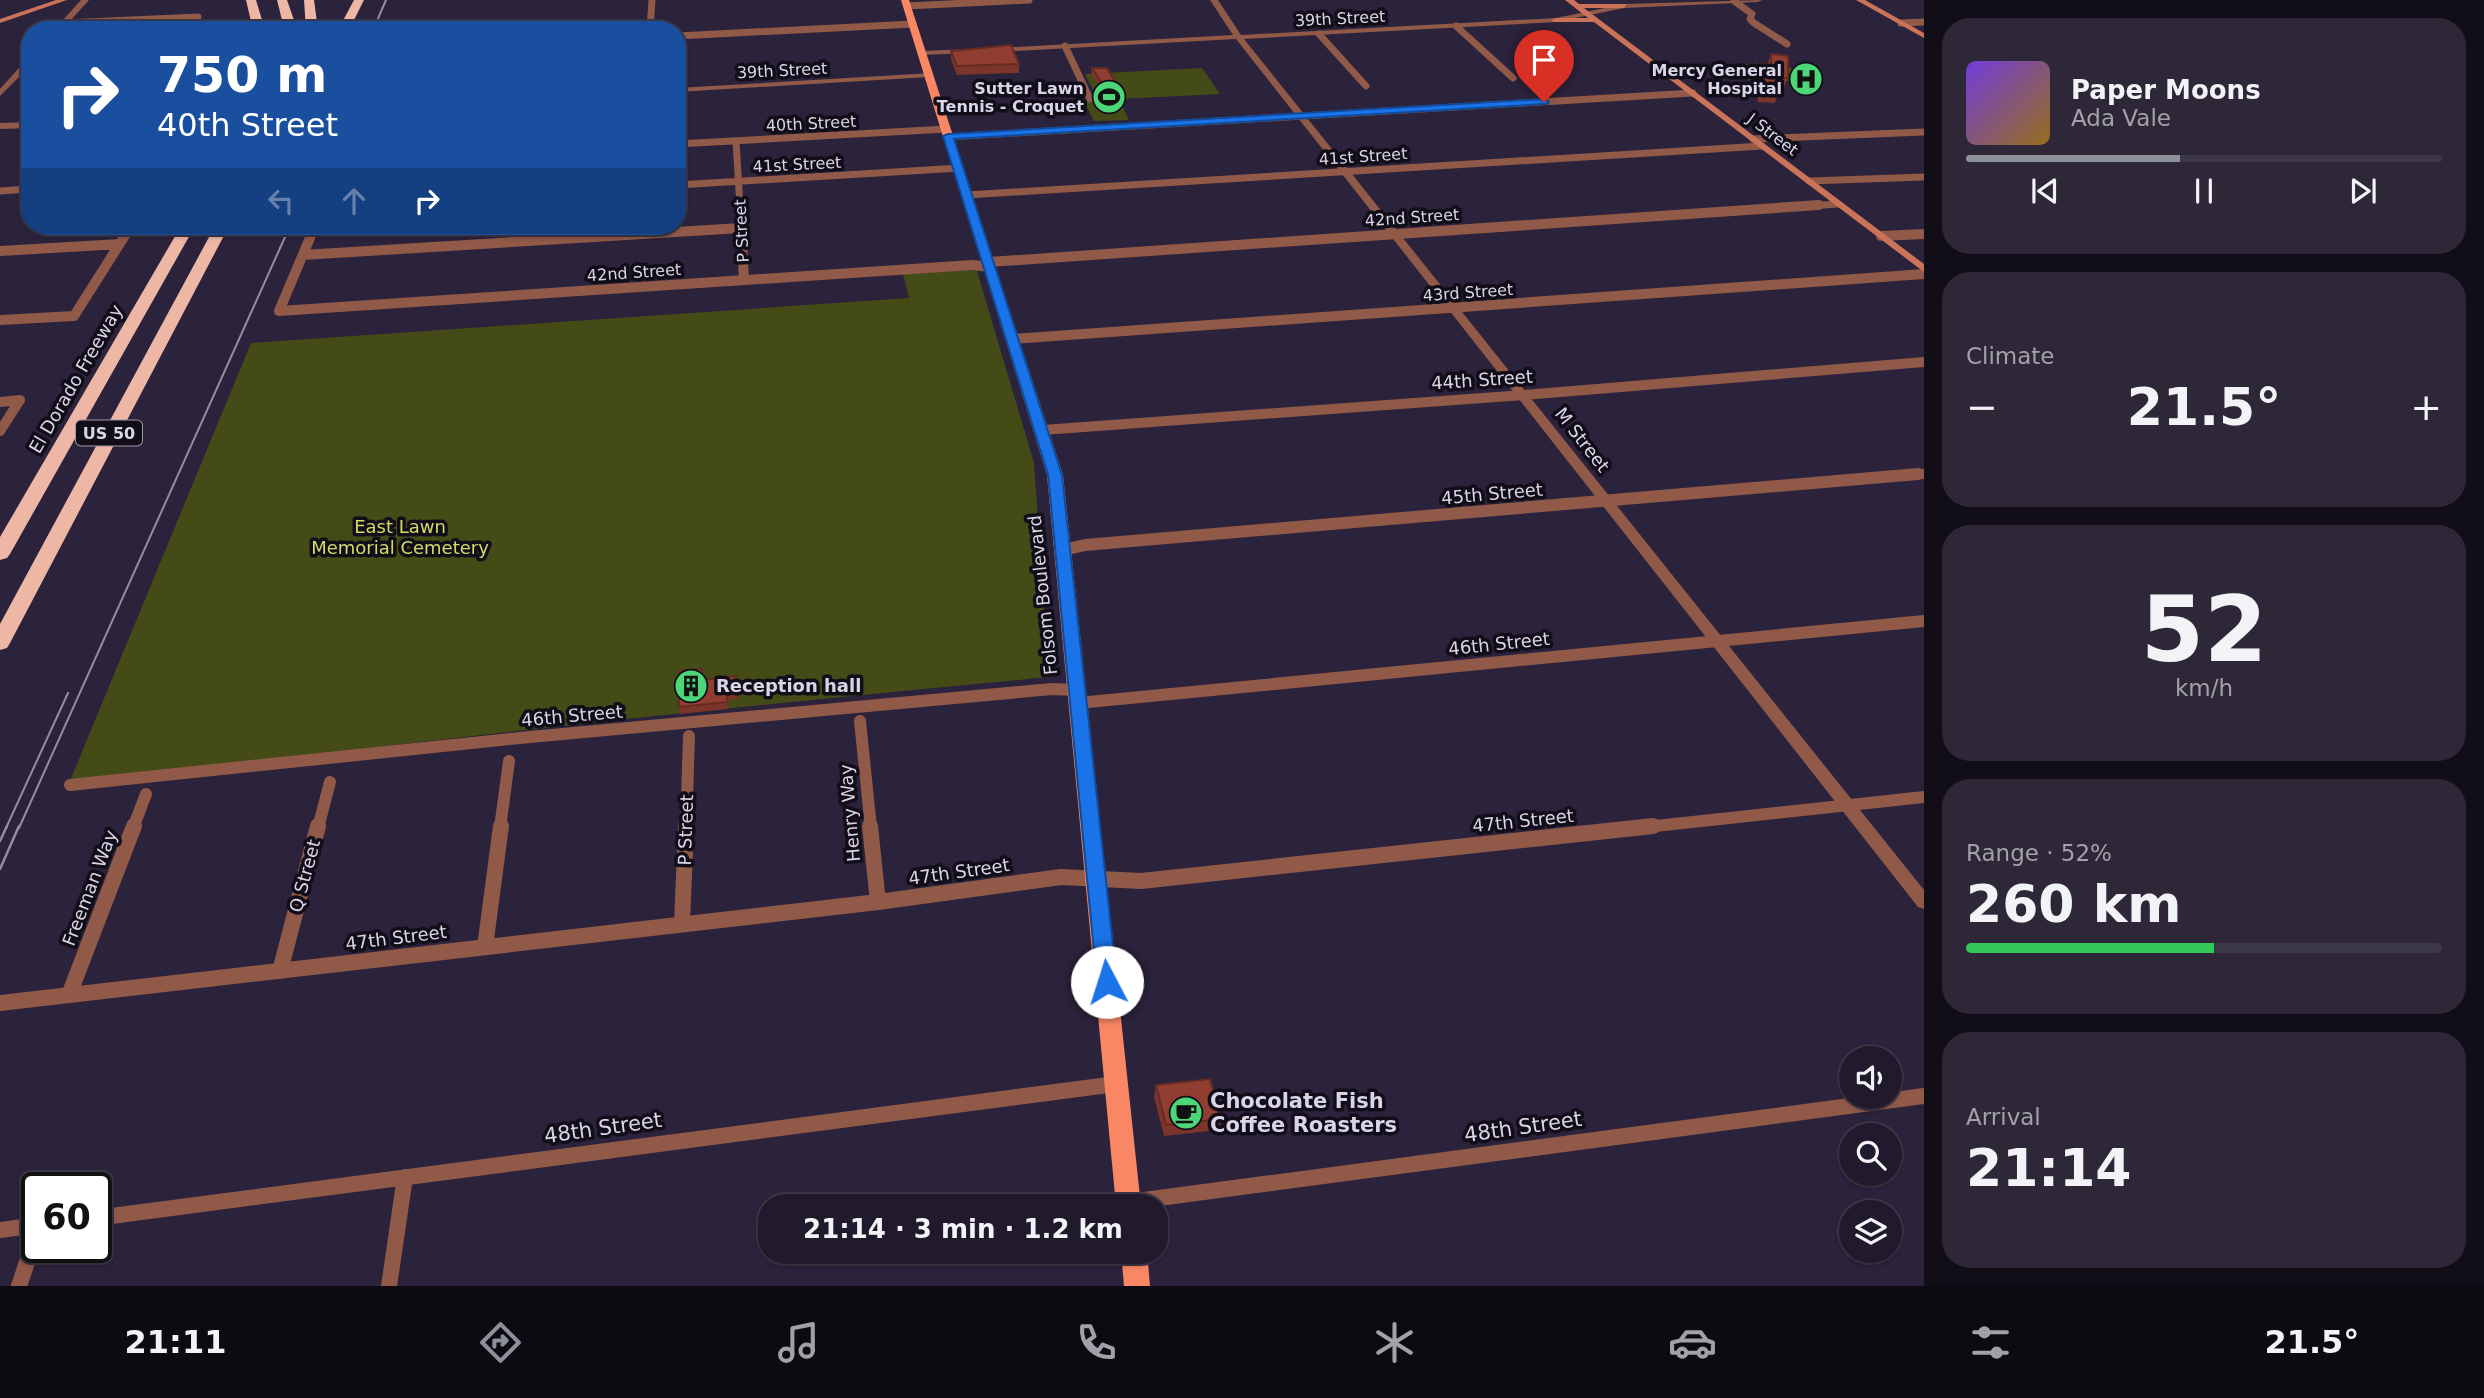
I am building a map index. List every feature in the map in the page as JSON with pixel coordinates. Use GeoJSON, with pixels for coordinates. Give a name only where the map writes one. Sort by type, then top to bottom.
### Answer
{"type":"FeatureCollection","features":[{"type":"Feature","properties":{"kind":"highway"},"geometry":{"type":"LineString","coordinates":[[251,0],[257,21]]}},
{"type":"Feature","properties":{"kind":"highway"},"geometry":{"type":"LineString","coordinates":[[282,0],[288,21]]}},
{"type":"Feature","properties":{"kind":"highway"},"geometry":{"type":"LineString","coordinates":[[309,0],[311,21]]}},
{"type":"Feature","properties":{"kind":"highway"},"geometry":{"type":"LineString","coordinates":[[348,21],[359,0]]}},
{"type":"Feature","properties":{"kind":"highway","name":"El Dorado Freeway"},"geometry":{"type":"LineString","coordinates":[[0,554],[183,235]]}},
{"type":"Feature","properties":{"kind":"highway","name":"US 50"},"geometry":{"type":"LineString","coordinates":[[0,643],[217,235]]}},
{"type":"Feature","properties":{"kind":"main road"},"geometry":{"type":"LineString","coordinates":[[0,21],[62,0]]}},
{"type":"Feature","properties":{"kind":"main road","name":"J Street"},"geometry":{"type":"LineString","coordinates":[[1569,0],[1924,269]]}},
{"type":"Feature","properties":{"kind":"main road"},"geometry":{"type":"LineString","coordinates":[[1860,0],[1924,36]]}},
{"type":"Feature","properties":{"kind":"main road","name":"Folsom Boulevard"},"geometry":{"type":"LineString","coordinates":[[906,3],[1043,430],[1055,475],[1128,1194]]}},
{"type":"Feature","properties":{"kind":"main road"},"geometry":{"type":"LineString","coordinates":[[1577,6],[1624,6]]}},
{"type":"Feature","properties":{"kind":"main road"},"geometry":{"type":"LineString","coordinates":[[1556,20],[1595,20]]}},
{"type":"Feature","properties":{"kind":"main road"},"geometry":{"type":"LineString","coordinates":[[1135,1264],[1137,1286]]}},
{"type":"Feature","properties":{"kind":"street"},"geometry":{"type":"LineString","coordinates":[[66,21],[85,0]]}},
{"type":"Feature","properties":{"kind":"street"},"geometry":{"type":"LineString","coordinates":[[651,21],[652,0]]}},
{"type":"Feature","properties":{"kind":"street"},"geometry":{"type":"LineString","coordinates":[[906,3],[1029,0]]}},
{"type":"Feature","properties":{"kind":"street","name":"M Street"},"geometry":{"type":"LineString","coordinates":[[1214,0],[1239,38],[1924,902]]}},
{"type":"Feature","properties":{"kind":"street","name":"39th Street"},"geometry":{"type":"LineString","coordinates":[[989,50],[1556,20],[1624,6],[1758,0]]}},
{"type":"Feature","properties":{"kind":"street"},"geometry":{"type":"LineString","coordinates":[[1734,1],[1752,13],[1750,19],[1754,23],[1787,44]]}},
{"type":"Feature","properties":{"kind":"street"},"geometry":{"type":"LineString","coordinates":[[152,21],[196,20]]}},
{"type":"Feature","properties":{"kind":"street"},"geometry":{"type":"LineString","coordinates":[[1901,23],[1924,22]]}},
{"type":"Feature","properties":{"kind":"street"},"geometry":{"type":"LineString","coordinates":[[686,36],[913,24]]}},
{"type":"Feature","properties":{"kind":"street"},"geometry":{"type":"LineString","coordinates":[[1456,26],[1513,78]]}},
{"type":"Feature","properties":{"kind":"street"},"geometry":{"type":"LineString","coordinates":[[1319,33],[1366,86]]}},
{"type":"Feature","properties":{"kind":"street"},"geometry":{"type":"LineString","coordinates":[[1065,46],[1090,99]]}},
{"type":"Feature","properties":{"kind":"street"},"geometry":{"type":"LineString","coordinates":[[922,53],[976,51]]}},
{"type":"Feature","properties":{"kind":"street"},"geometry":{"type":"LineString","coordinates":[[0,94],[21,71]]}},
{"type":"Feature","properties":{"kind":"street","name":"39th Street"},"geometry":{"type":"LineString","coordinates":[[686,89],[929,75]]}},
{"type":"Feature","properties":{"kind":"street","name":"40th Street"},"geometry":{"type":"LineString","coordinates":[[686,144],[1303,116],[1693,93]]}},
{"type":"Feature","properties":{"kind":"street"},"geometry":{"type":"LineString","coordinates":[[0,127],[21,126]]}},
{"type":"Feature","properties":{"kind":"street"},"geometry":{"type":"LineString","coordinates":[[1753,139],[1924,132]]}},
{"type":"Feature","properties":{"kind":"street","name":"P Street"},"geometry":{"type":"LineString","coordinates":[[736,141],[744,280]]}},
{"type":"Feature","properties":{"kind":"street","name":"41st Street"},"geometry":{"type":"LineString","coordinates":[[967,195],[1762,146]]}},
{"type":"Feature","properties":{"kind":"street","name":"41st Street"},"geometry":{"type":"LineString","coordinates":[[686,184],[960,168]]}},
{"type":"Feature","properties":{"kind":"street"},"geometry":{"type":"LineString","coordinates":[[1809,181],[1924,177]]}},
{"type":"Feature","properties":{"kind":"street"},"geometry":{"type":"LineString","coordinates":[[0,191],[21,190]]}},
{"type":"Feature","properties":{"kind":"street","name":"42nd Street"},"geometry":{"type":"LineString","coordinates":[[303,255],[279,311],[989,265],[1839,204]]}},
{"type":"Feature","properties":{"kind":"street"},"geometry":{"type":"LineString","coordinates":[[686,231],[741,228]]}},
{"type":"Feature","properties":{"kind":"street"},"geometry":{"type":"LineString","coordinates":[[1881,236],[1924,234]]}},
{"type":"Feature","properties":{"kind":"street"},"geometry":{"type":"LineString","coordinates":[[0,320],[74,316],[126,235]]}},
{"type":"Feature","properties":{"kind":"street"},"geometry":{"type":"LineString","coordinates":[[311,235],[303,255],[627,235]]}},
{"type":"Feature","properties":{"kind":"street"},"geometry":{"type":"LineString","coordinates":[[0,251],[120,244]]}},
{"type":"Feature","properties":{"kind":"street","name":"43rd Street"},"geometry":{"type":"LineString","coordinates":[[1014,339],[1924,274]]}},
{"type":"Feature","properties":{"kind":"street","name":"44th Street"},"geometry":{"type":"LineString","coordinates":[[1043,430],[1524,395],[1924,362]]}},
{"type":"Feature","properties":{"kind":"street"},"geometry":{"type":"LineString","coordinates":[[0,402],[20,400],[0,431]]}},
{"type":"Feature","properties":{"kind":"street","name":"45th Street"},"geometry":{"type":"LineString","coordinates":[[1063,550],[1086,545],[1924,474]]}},
{"type":"Feature","properties":{"kind":"street","name":"46th Street"},"geometry":{"type":"LineString","coordinates":[[70,785],[558,735],[1052,689],[1078,696],[1924,621]]}},
{"type":"Feature","properties":{"kind":"street","name":"Henry Way"},"geometry":{"type":"LineString","coordinates":[[860,721],[878,902]]}},
{"type":"Feature","properties":{"kind":"street","name":"P Street"},"geometry":{"type":"LineString","coordinates":[[682,924],[689,736]]}},
{"type":"Feature","properties":{"kind":"street"},"geometry":{"type":"LineString","coordinates":[[485,947],[509,761]]}},
{"type":"Feature","properties":{"kind":"street","name":"Q Street"},"geometry":{"type":"LineString","coordinates":[[281,971],[330,782]]}},
{"type":"Feature","properties":{"kind":"street","name":"Freeman Way"},"geometry":{"type":"LineString","coordinates":[[69,995],[146,794]]}},
{"type":"Feature","properties":{"kind":"street","name":"47th Street"},"geometry":{"type":"LineString","coordinates":[[0,1003],[878,902],[1060,877],[1141,881],[1924,797]]}},
{"type":"Feature","properties":{"kind":"street","name":"48th Street"},"geometry":{"type":"LineString","coordinates":[[112,1216],[1116,1084]]}},
{"type":"Feature","properties":{"kind":"street","name":"48th Street"},"geometry":{"type":"LineString","coordinates":[[1168,1199],[1924,1096]]}},
{"type":"Feature","properties":{"kind":"street"},"geometry":{"type":"LineString","coordinates":[[388,1286],[405,1177]]}},
{"type":"Feature","properties":{"kind":"street"},"geometry":{"type":"LineString","coordinates":[[0,1230],[21,1228]]}},
{"type":"Feature","properties":{"kind":"street"},"geometry":{"type":"LineString","coordinates":[[19,1286],[27,1263]]}},
{"type":"Feature","properties":{"kind":"green space"},"geometry":{"type":"Polygon","coordinates":[[[1770,63],[1776,67],[1789,67],[1810,81],[1753,81],[1732,74],[1723,65],[1770,63]]]}},
{"type":"Feature","properties":{"kind":"green space"},"geometry":{"type":"Polygon","coordinates":[[[1202,68],[1220,94],[1119,99],[1129,120],[1094,121],[1084,101],[1098,100],[1085,74],[1202,68]]]}},
{"type":"Feature","properties":{"kind":"green space","name":"East Lawn Memorial Cemetery"},"geometry":{"type":"Polygon","coordinates":[[[977,271],[1034,463],[1049,677],[557,726],[67,788],[251,343],[909,298],[903,274],[977,271]]]}},
{"type":"Feature","properties":{"kind":"building"},"geometry":{"type":"Polygon","coordinates":[[[1011,45],[1019,64],[957,66],[951,51],[1011,45]]]}},
{"type":"Feature","properties":{"kind":"building"},"geometry":{"type":"Polygon","coordinates":[[[1771,54],[1788,56],[1788,78],[1782,78],[1781,85],[1765,83],[1761,64],[1771,67],[1771,54]]]}},
{"type":"Feature","properties":{"kind":"building"},"geometry":{"type":"Polygon","coordinates":[[[1092,68],[1107,68],[1116,83],[1102,83],[1092,68]]]}},
{"type":"Feature","properties":{"kind":"building"},"geometry":{"type":"Polygon","coordinates":[[[702,669],[701,680],[736,676],[737,692],[727,693],[727,702],[679,707],[679,671],[702,669]]]}},
{"type":"Feature","properties":{"kind":"building","name":"Chocolate Fish Coffee Roasters"},"geometry":{"type":"Polygon","coordinates":[[[1210,1079],[1221,1119],[1166,1125],[1156,1085],[1210,1079]]]}},
{"type":"Feature","properties":{"kind":"tram line"},"geometry":{"type":"LineString","coordinates":[[377,21],[386,0]]}},
{"type":"Feature","properties":{"kind":"tram line"},"geometry":{"type":"LineString","coordinates":[[19,828],[286,235]]}},
{"type":"Feature","properties":{"kind":"tram line"},"geometry":{"type":"LineString","coordinates":[[6,828],[68,693]]}},
{"type":"Feature","properties":{"kind":"tram line"},"geometry":{"type":"LineString","coordinates":[[0,841],[7,826]]}},
{"type":"Feature","properties":{"kind":"tram line"},"geometry":{"type":"LineString","coordinates":[[0,869],[19,826]]}},
{"type":"Feature","properties":{"kind":"place","name":"Mercy General Hospital"},"geometry":{"type":"Point","coordinates":[1806,79]}},
{"type":"Feature","properties":{"kind":"place","name":"Sutter Lawn Tennis - Croquet"},"geometry":{"type":"Point","coordinates":[1109,97]}},
{"type":"Feature","properties":{"kind":"place","name":"Reception hall"},"geometry":{"type":"Point","coordinates":[691,686]}},
{"type":"Feature","properties":{"kind":"place","name":"Chocolate Fish Coffee Roasters"},"geometry":{"type":"Point","coordinates":[1186,1113]}},
{"type":"Feature","properties":{"kind":"route"},"geometry":{"type":"LineString","coordinates":[[1107,982],[1055,475],[948,136],[1544,102]]}}]}
